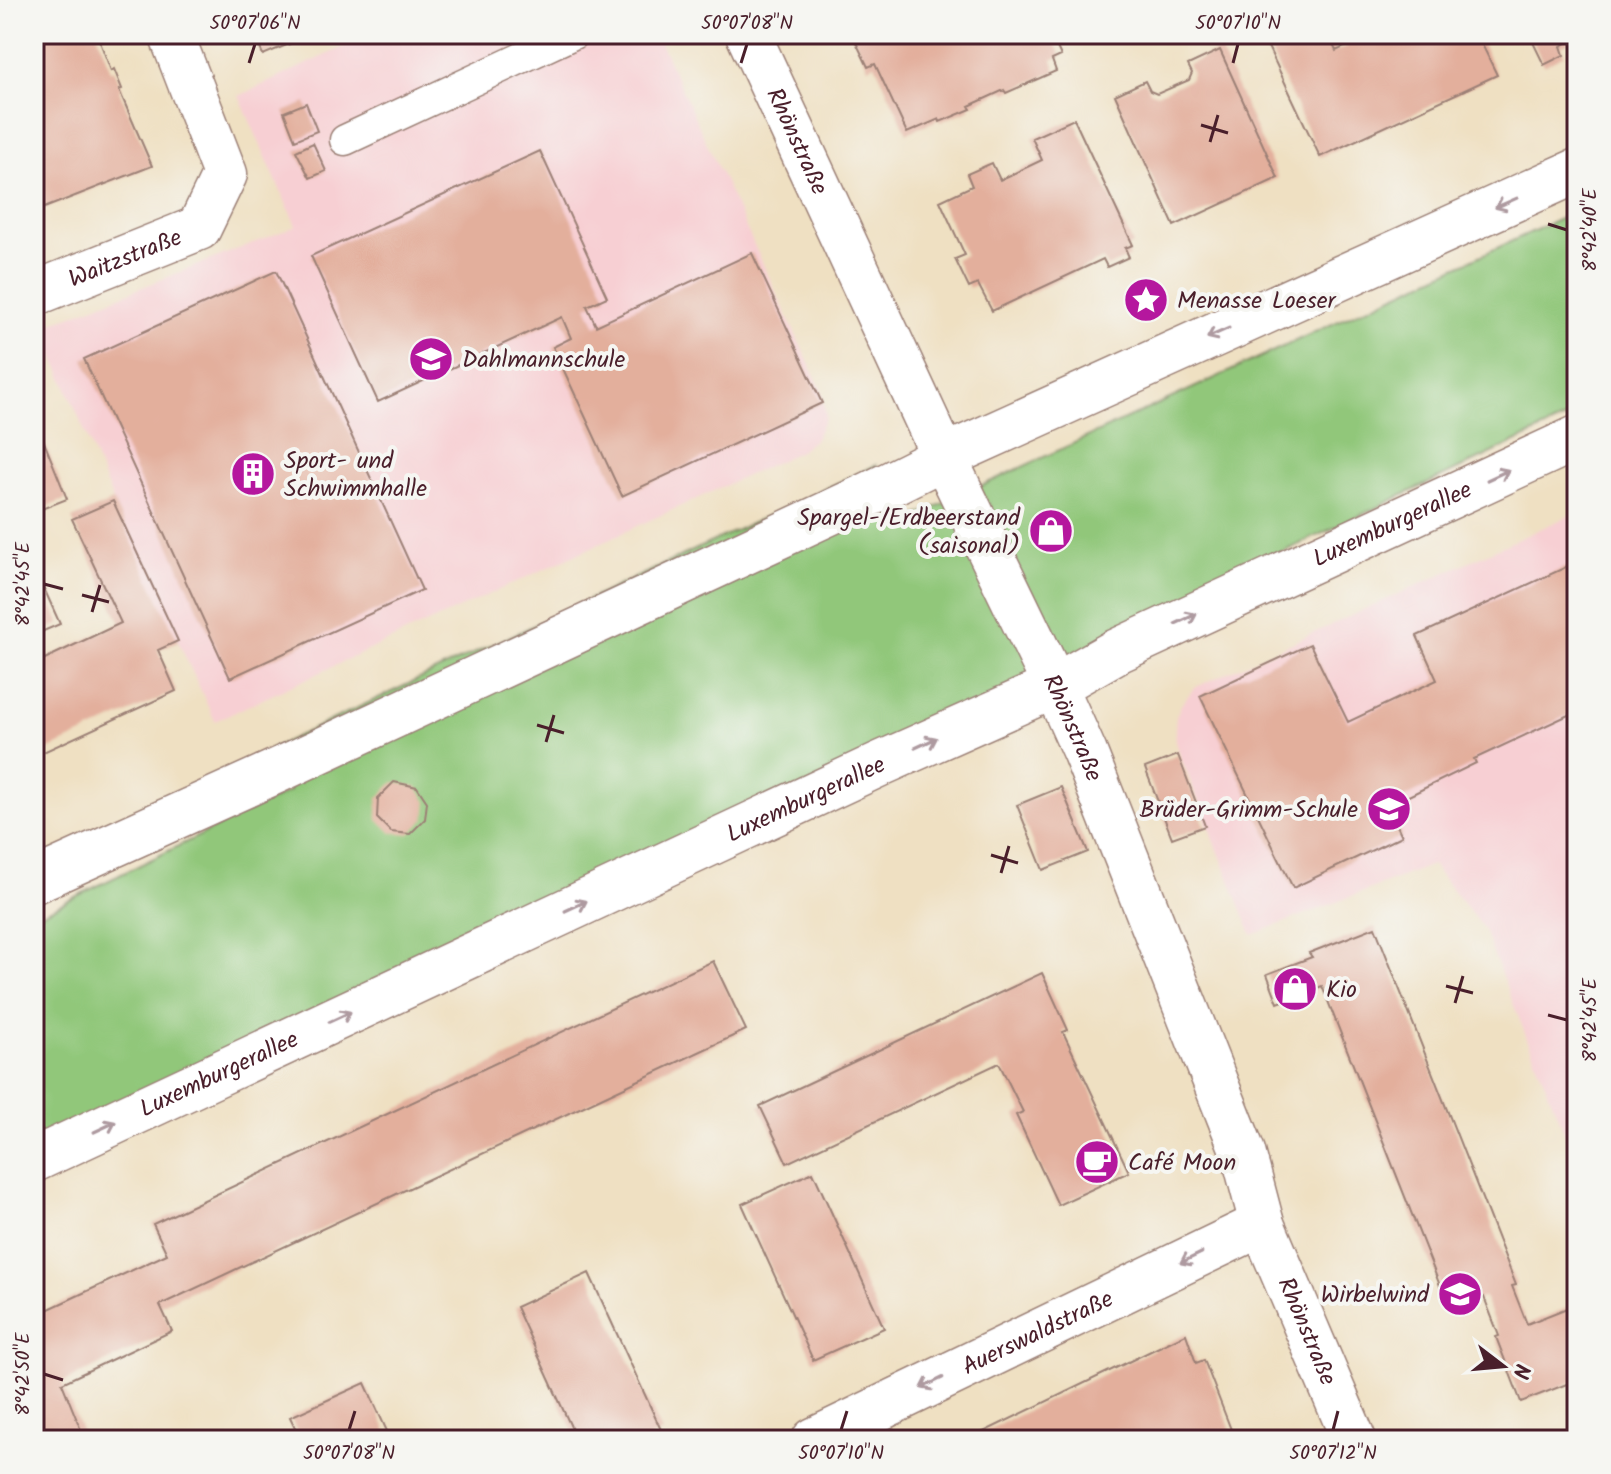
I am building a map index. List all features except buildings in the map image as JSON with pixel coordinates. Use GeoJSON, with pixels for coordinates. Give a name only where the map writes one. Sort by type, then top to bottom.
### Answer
{"type":"FeatureCollection","features":[{"type":"Feature","properties":{"kind":"street","name":"Waitzstraße"},"geometry":{"type":"LineString","coordinates":[[34,294],[199,228],[225,174],[171,34]]}},
{"type":"Feature","properties":{"kind":"street","name":"Rhönstraße"},"geometry":{"type":"LineString","coordinates":[[748,34],[1085,753],[1243,1152],[1262,1224],[1354,1440]]}},
{"type":"Feature","properties":{"kind":"street"},"geometry":{"type":"LineString","coordinates":[[34,881],[279,770],[944,457],[1577,171]]}},
{"type":"Feature","properties":{"kind":"street","name":"Luxemburgerallee"},"geometry":{"type":"LineString","coordinates":[[34,1160],[880,764],[1055,686],[1115,652],[1577,438]]}},
{"type":"Feature","properties":{"kind":"street","name":"Auerswaldstraße"},"geometry":{"type":"LineString","coordinates":[[814,1440],[1262,1224]]}},
{"type":"Feature","properties":{"kind":"lane"},"geometry":{"type":"LineString","coordinates":[[345,140],[573,34]]}},
{"type":"Feature","properties":{"kind":"shaded area","name":"Dahlmannschule"},"geometry":{"type":"Polygon","coordinates":[[[371,34],[656,34],[822,391],[826,417],[815,439],[800,451],[215,721],[113,501],[42,327],[296,226],[239,96],[371,34]]]}},
{"type":"Feature","properties":{"kind":"shaded area","name":"Brüder-Grimm-Schule"},"geometry":{"type":"Polygon","coordinates":[[[1577,512],[1577,1164],[1483,928],[1432,865],[1252,935],[1179,753],[1175,729],[1181,705],[1194,688],[1577,512]]]}},
{"type":"Feature","properties":{"kind":"green space"},"geometry":{"type":"Polygon","coordinates":[[[1577,211],[1577,413],[1122,628],[981,706],[34,1149],[34,917],[290,791],[270,749],[876,465],[903,522],[1577,211]]]}},
{"type":"Feature","properties":{"kind":"place","name":"Menasse Loeser"},"geometry":{"type":"Point","coordinates":[1146,300]}},
{"type":"Feature","properties":{"kind":"place","name":"Dahlmannschule"},"geometry":{"type":"Point","coordinates":[431,359]}},
{"type":"Feature","properties":{"kind":"place","name":"Sport- und Schwimmhalle"},"geometry":{"type":"Point","coordinates":[253,474]}},
{"type":"Feature","properties":{"kind":"place","name":"Spargel-/Erdbeerstand (saisonal)"},"geometry":{"type":"Point","coordinates":[1051,531]}},
{"type":"Feature","properties":{"kind":"place","name":"Brüder-Grimm-Schule"},"geometry":{"type":"Point","coordinates":[1389,809]}},
{"type":"Feature","properties":{"kind":"place","name":"Kio"},"geometry":{"type":"Point","coordinates":[1295,989]}},
{"type":"Feature","properties":{"kind":"place","name":"Café Moon"},"geometry":{"type":"Point","coordinates":[1097,1162]}},
{"type":"Feature","properties":{"kind":"place","name":"Wirbelwind"},"geometry":{"type":"Point","coordinates":[1460,1294]}}]}
